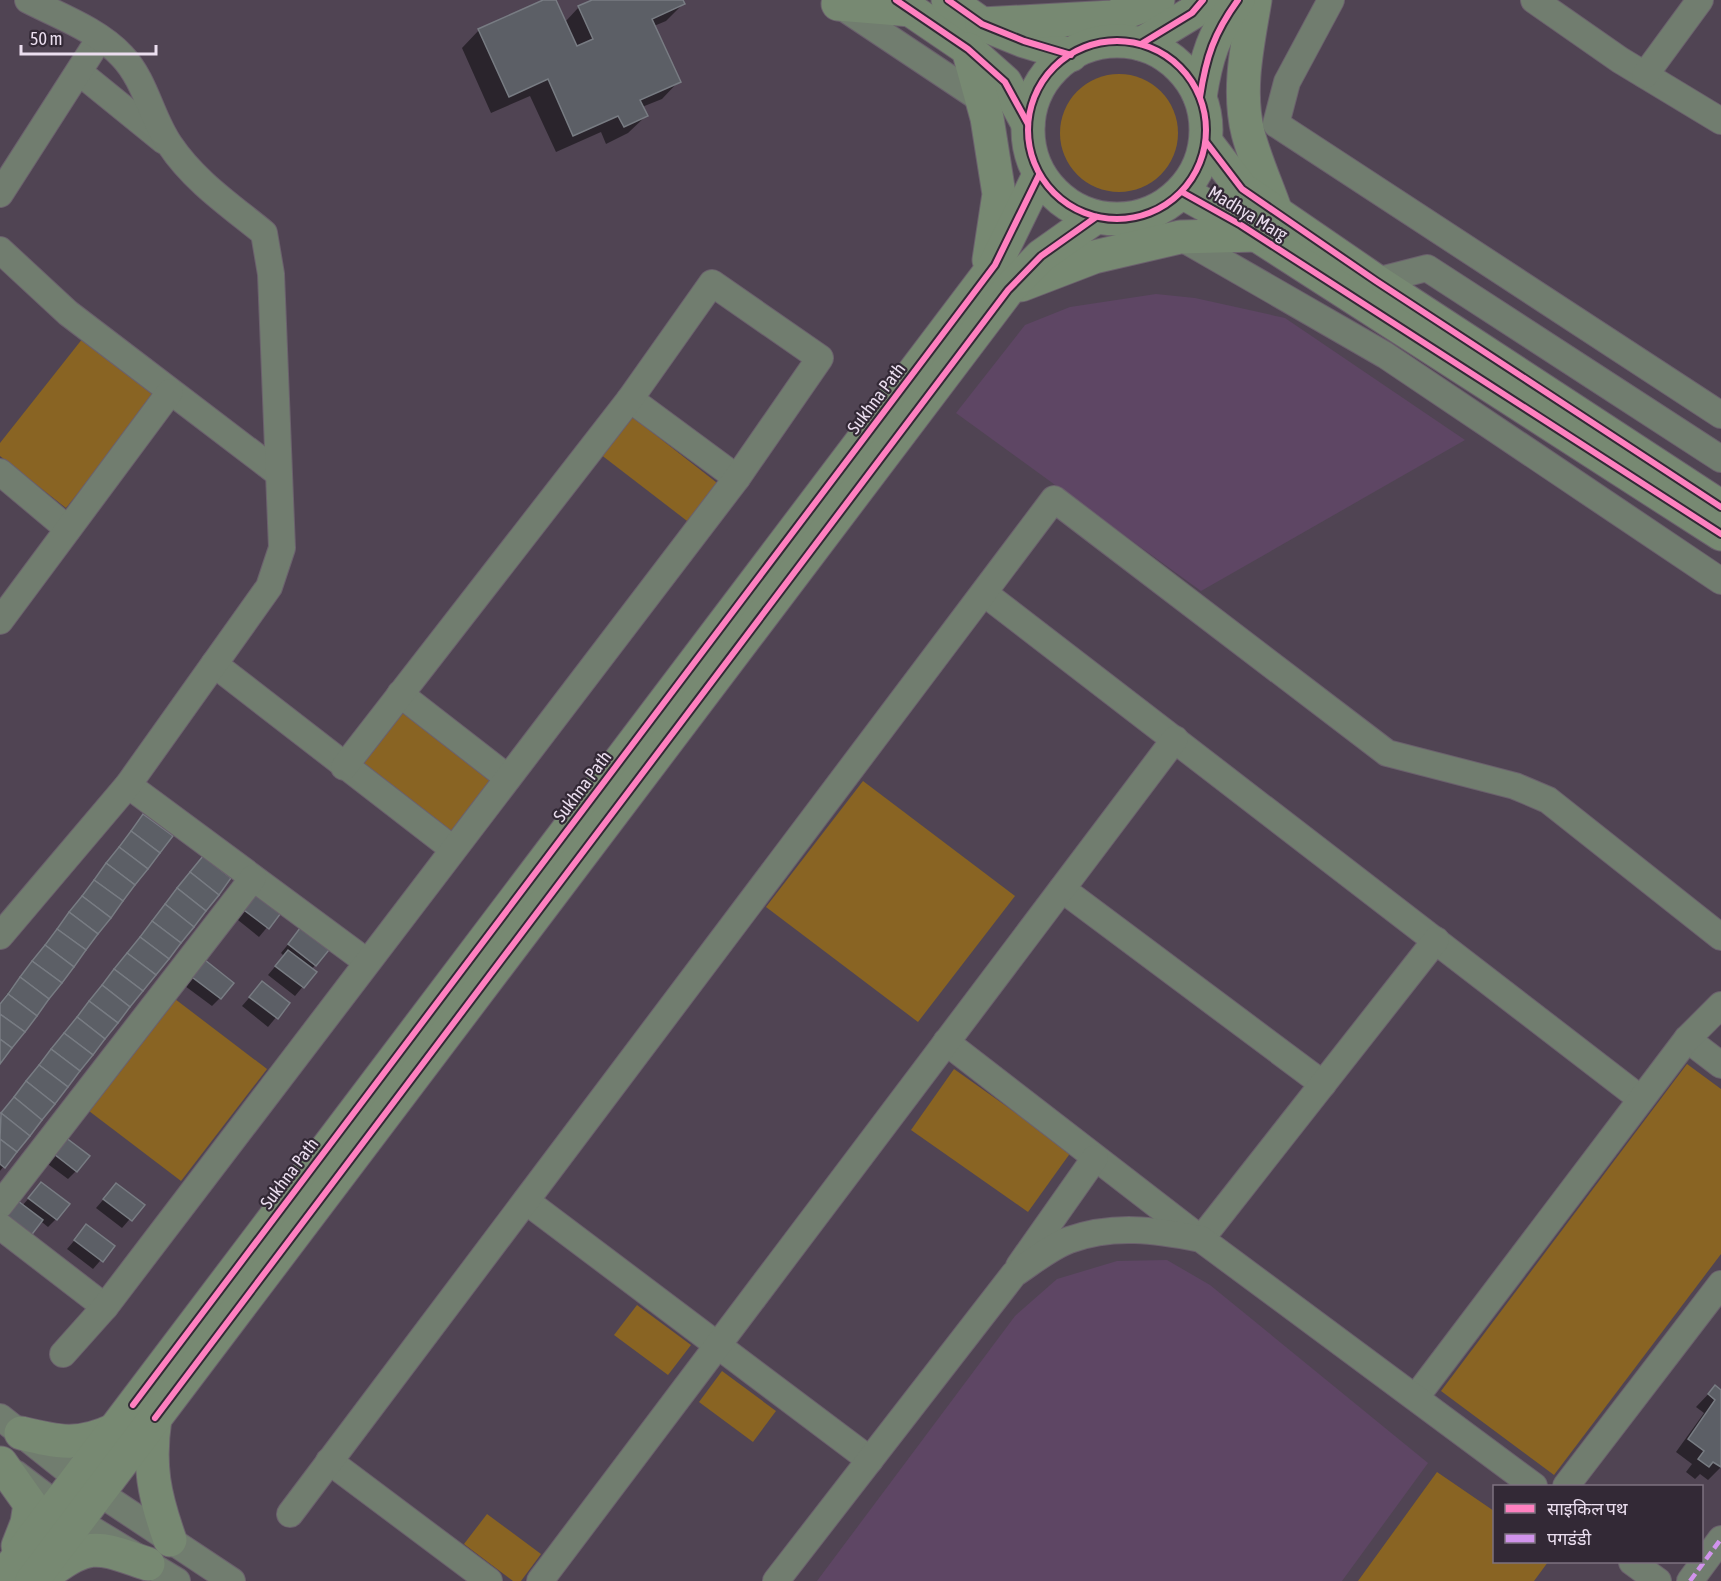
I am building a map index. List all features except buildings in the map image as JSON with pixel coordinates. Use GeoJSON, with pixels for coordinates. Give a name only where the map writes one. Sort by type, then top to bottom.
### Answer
{"type":"FeatureCollection","features":[{"type":"Feature","properties":{"kind":"main road"},"geometry":{"type":"LineString","coordinates":[[948,0],[1005,82],[1028,124],[1034,163],[1039,175],[1050,190],[1083,213],[1121,220],[1137,218],[1158,210],[1182,192],[1197,171],[1206,142],[1207,123],[1200,97],[1180,67],[1155,49],[1127,42],[1101,43],[1071,54],[1053,69],[1038,90],[1028,124]]}},
{"type":"Feature","properties":{"kind":"main road"},"geometry":{"type":"LineString","coordinates":[[975,36],[1103,18],[1134,11],[1158,0]]}},
{"type":"Feature","properties":{"kind":"main road"},"geometry":{"type":"LineString","coordinates":[[1141,44],[1192,13],[1203,0]]}},
{"type":"Feature","properties":{"kind":"main road"},"geometry":{"type":"LineString","coordinates":[[1200,97],[1206,59],[1227,15],[1238,0]]}},
{"type":"Feature","properties":{"kind":"main road"},"geometry":{"type":"LineString","coordinates":[[975,36],[982,100],[999,194],[997,283],[1180,237],[1267,224],[1246,115],[1244,65],[1255,0]]}},
{"type":"Feature","properties":{"kind":"main road"},"geometry":{"type":"LineString","coordinates":[[836,2],[904,5],[975,36],[1024,41],[1071,54]]}},
{"type":"Feature","properties":{"kind":"main road","name":"Madhya Marg"},"geometry":{"type":"LineString","coordinates":[[1206,142],[1267,224]]}},
{"type":"Feature","properties":{"kind":"main road","name":"Sukhna Path"},"geometry":{"type":"LineString","coordinates":[[13,1578],[88,1486],[155,1418],[997,283],[1016,226],[1039,175]]}},
{"type":"Feature","properties":{"kind":"main road","name":"Madhya Marg"},"geometry":{"type":"LineString","coordinates":[[1182,192],[1267,224],[1370,292],[1721,534]]}},
{"type":"Feature","properties":{"kind":"main road","name":"Sukhna Path"},"geometry":{"type":"LineString","coordinates":[[88,1486],[114,1430],[997,283],[1041,256],[1095,217]]}},
{"type":"Feature","properties":{"kind":"main road","name":"Madhya Marg"},"geometry":{"type":"LineString","coordinates":[[1370,292],[1721,507]]}},
{"type":"Feature","properties":{"kind":"main road"},"geometry":{"type":"LineString","coordinates":[[155,1418],[151,1446],[152,1477],[158,1505],[170,1540]]}},
{"type":"Feature","properties":{"kind":"main road"},"geometry":{"type":"LineString","coordinates":[[10,1425],[55,1441],[84,1442],[114,1430]]}},
{"type":"Feature","properties":{"kind":"main road"},"geometry":{"type":"LineString","coordinates":[[1,1462],[30,1504],[13,1578]]}},
{"type":"Feature","properties":{"kind":"main road"},"geometry":{"type":"LineString","coordinates":[[39,1581],[79,1551],[92,1549],[112,1552],[148,1564]]}},
{"type":"Feature","properties":{"kind":"street"},"geometry":{"type":"LineString","coordinates":[[28,0],[100,38],[123,56],[138,78],[169,145]]}},
{"type":"Feature","properties":{"kind":"street"},"geometry":{"type":"LineString","coordinates":[[1331,0],[1287,82],[1276,124],[1721,415]]}},
{"type":"Feature","properties":{"kind":"street"},"geometry":{"type":"LineString","coordinates":[[1534,0],[1645,75],[1721,121]]}},
{"type":"Feature","properties":{"kind":"street"},"geometry":{"type":"LineString","coordinates":[[1645,75],[1700,0]]}},
{"type":"Feature","properties":{"kind":"street"},"geometry":{"type":"LineString","coordinates":[[836,2],[982,100]]}},
{"type":"Feature","properties":{"kind":"street"},"geometry":{"type":"LineString","coordinates":[[0,194],[100,38]]}},
{"type":"Feature","properties":{"kind":"street"},"geometry":{"type":"LineString","coordinates":[[0,936],[128,786],[269,587],[282,548],[271,274],[264,232],[199,180],[169,145],[79,72]]}},
{"type":"Feature","properties":{"kind":"street"},"geometry":{"type":"LineString","coordinates":[[1180,237],[1385,356],[1721,581]]}},
{"type":"Feature","properties":{"kind":"street"},"geometry":{"type":"LineString","coordinates":[[0,250],[68,313],[278,473]]}},
{"type":"Feature","properties":{"kind":"street"},"geometry":{"type":"LineString","coordinates":[[1385,356],[1370,292],[1472,252]]}},
{"type":"Feature","properties":{"kind":"street"},"geometry":{"type":"LineString","coordinates":[[1427,268],[1721,459]]}},
{"type":"Feature","properties":{"kind":"street"},"geometry":{"type":"LineString","coordinates":[[63,1354],[105,1307],[737,478],[820,358],[711,284],[630,399],[344,767]]}},
{"type":"Feature","properties":{"kind":"street"},"geometry":{"type":"LineString","coordinates":[[0,621],[170,392]]}},
{"type":"Feature","properties":{"kind":"street"},"geometry":{"type":"LineString","coordinates":[[630,399],[737,478]]}},
{"type":"Feature","properties":{"kind":"street"},"geometry":{"type":"LineString","coordinates":[[0,472],[68,529]]}},
{"type":"Feature","properties":{"kind":"street"},"geometry":{"type":"LineString","coordinates":[[290,1514],[1054,499],[1387,753],[1515,786],[1548,800],[1721,937]]}},
{"type":"Feature","properties":{"kind":"street"},"geometry":{"type":"LineString","coordinates":[[984,592],[1641,1098]]}},
{"type":"Feature","properties":{"kind":"street"},"geometry":{"type":"LineString","coordinates":[[214,664],[344,767],[453,849]]}},
{"type":"Feature","properties":{"kind":"street"},"geometry":{"type":"LineString","coordinates":[[400,694],[508,778]]}},
{"type":"Feature","properties":{"kind":"street"},"geometry":{"type":"LineString","coordinates":[[540,1581],[1175,739]]}},
{"type":"Feature","properties":{"kind":"street"},"geometry":{"type":"LineString","coordinates":[[128,786],[367,962]]}},
{"type":"Feature","properties":{"kind":"street"},"geometry":{"type":"LineString","coordinates":[[0,1205],[253,878]]}},
{"type":"Feature","properties":{"kind":"street"},"geometry":{"type":"LineString","coordinates":[[1062,889],[1323,1083]]}},
{"type":"Feature","properties":{"kind":"street"},"geometry":{"type":"LineString","coordinates":[[1201,1239],[1436,940]]}},
{"type":"Feature","properties":{"kind":"street"},"geometry":{"type":"LineString","coordinates":[[1416,1397],[1687,1038],[1721,1005]]}},
{"type":"Feature","properties":{"kind":"street"},"geometry":{"type":"LineString","coordinates":[[1687,1038],[1721,1065]]}},
{"type":"Feature","properties":{"kind":"street"},"geometry":{"type":"LineString","coordinates":[[946,1042],[1201,1239],[1533,1485]]}},
{"type":"Feature","properties":{"kind":"street"},"geometry":{"type":"LineString","coordinates":[[777,1581],[1014,1274],[1095,1158]]}},
{"type":"Feature","properties":{"kind":"street"},"geometry":{"type":"LineString","coordinates":[[525,1201],[870,1460]]}},
{"type":"Feature","properties":{"kind":"street"},"geometry":{"type":"LineString","coordinates":[[0,1226],[105,1307]]}},
{"type":"Feature","properties":{"kind":"street"},"geometry":{"type":"LineString","coordinates":[[1014,1274],[1068,1241],[1112,1229],[1153,1229],[1201,1239]]}},
{"type":"Feature","properties":{"kind":"street"},"geometry":{"type":"LineString","coordinates":[[1567,1485],[1721,1284]]}},
{"type":"Feature","properties":{"kind":"street"},"geometry":{"type":"LineString","coordinates":[[10,1425],[88,1486],[232,1581]]}},
{"type":"Feature","properties":{"kind":"street"},"geometry":{"type":"LineString","coordinates":[[329,1461],[489,1581]]}},
{"type":"Feature","properties":{"kind":"street"},"geometry":{"type":"LineString","coordinates":[[1,1462],[68,1513],[177,1581]]}},
{"type":"Feature","properties":{"kind":"street"},"geometry":{"type":"LineString","coordinates":[[1690,1581],[1721,1539]]}},
{"type":"Feature","properties":{"kind":"street"},"geometry":{"type":"LineString","coordinates":[[1633,1563],[1658,1581]]}},
{"type":"Feature","properties":{"kind":"shaded area"},"geometry":{"type":"Polygon","coordinates":[[[1119,74],[1142,79],[1161,91],[1173,110],[1178,133],[1173,156],[1161,175],[1142,187],[1119,192],[1096,187],[1077,175],[1065,156],[1060,133],[1065,110],[1077,91],[1096,79],[1119,74]]]}},
{"type":"Feature","properties":{"kind":"shaded area"},"geometry":{"type":"Polygon","coordinates":[[[1156,294],[1195,298],[1285,318],[1465,440],[1201,591],[956,413],[1025,325],[1070,307],[1156,294]]]}},
{"type":"Feature","properties":{"kind":"shaded area"},"geometry":{"type":"Polygon","coordinates":[[[83,338],[156,396],[66,508],[0,456],[0,443],[83,338]]]}},
{"type":"Feature","properties":{"kind":"shaded area"},"geometry":{"type":"Polygon","coordinates":[[[630,415],[721,486],[691,524],[600,454],[630,415]]]}},
{"type":"Feature","properties":{"kind":"shaded area"},"geometry":{"type":"Polygon","coordinates":[[[402,705],[499,781],[452,840],[356,764],[402,705]]]}},
{"type":"Feature","properties":{"kind":"shaded area"},"geometry":{"type":"Polygon","coordinates":[[[863,781],[1015,896],[918,1022],[766,907],[863,781]]]}},
{"type":"Feature","properties":{"kind":"shaded area"},"geometry":{"type":"Polygon","coordinates":[[[175,999],[267,1069],[181,1181],[89,1111],[175,999]]]}},
{"type":"Feature","properties":{"kind":"shaded area"},"geometry":{"type":"Polygon","coordinates":[[[1687,1064],[1721,1089],[1721,1254],[1554,1475],[1441,1391],[1687,1064]]]}},
{"type":"Feature","properties":{"kind":"shaded area"},"geometry":{"type":"Polygon","coordinates":[[[954,1069],[1071,1152],[1028,1212],[911,1130],[954,1069]]]}},
{"type":"Feature","properties":{"kind":"shaded area"},"geometry":{"type":"Polygon","coordinates":[[[1167,1260],[1210,1285],[1428,1463],[1342,1581],[817,1581],[1015,1316],[1057,1279],[1117,1261],[1167,1260]]]}},
{"type":"Feature","properties":{"kind":"shaded area"},"geometry":{"type":"Polygon","coordinates":[[[637,1305],[691,1345],[668,1375],[614,1335],[637,1305]]]}},
{"type":"Feature","properties":{"kind":"shaded area"},"geometry":{"type":"Polygon","coordinates":[[[722,1371],[776,1411],[753,1442],[699,1402],[722,1371]]]}},
{"type":"Feature","properties":{"kind":"shaded area"},"geometry":{"type":"Polygon","coordinates":[[[1437,1472],[1493,1510],[1493,1563],[1547,1563],[1534,1581],[1358,1581],[1437,1472]]]}},
{"type":"Feature","properties":{"kind":"shaded area"},"geometry":{"type":"Polygon","coordinates":[[[487,1514],[541,1554],[521,1581],[513,1581],[464,1544],[487,1514]]]}},
{"type":"Feature","properties":{"kind":"marked path"},"geometry":{"type":"LineString","coordinates":[[1690,1581],[1721,1539]]}},
{"type":"Feature","properties":{"kind":"cycle path"},"geometry":{"type":"LineString","coordinates":[[896,0],[968,49],[1005,82],[1028,124]]}},
{"type":"Feature","properties":{"kind":"cycle path"},"geometry":{"type":"LineString","coordinates":[[948,0],[982,24],[1024,41],[1071,55]]}},
{"type":"Feature","properties":{"kind":"cycle path"},"geometry":{"type":"LineString","coordinates":[[1141,44],[1192,13],[1203,0]]}},
{"type":"Feature","properties":{"kind":"cycle path"},"geometry":{"type":"LineString","coordinates":[[1200,97],[1212,46],[1238,0]]}},
{"type":"Feature","properties":{"kind":"cycle path"},"geometry":{"type":"LineString","coordinates":[[1117,41],[1151,48],[1180,67],[1199,96],[1206,130],[1199,164],[1180,193],[1151,212],[1117,219],[1083,212],[1054,193],[1035,164],[1028,130],[1035,96],[1054,67],[1083,48],[1117,41]]}},
{"type":"Feature","properties":{"kind":"cycle path"},"geometry":{"type":"LineString","coordinates":[[1206,142],[1242,189],[1376,281],[1721,507]]}},
{"type":"Feature","properties":{"kind":"cycle path"},"geometry":{"type":"LineString","coordinates":[[133,1405],[995,265],[1039,175]]}},
{"type":"Feature","properties":{"kind":"cycle path"},"geometry":{"type":"LineString","coordinates":[[1182,192],[1241,225],[1721,534]]}},
{"type":"Feature","properties":{"kind":"cycle path"},"geometry":{"type":"LineString","coordinates":[[155,1418],[1008,290],[1041,256],[1096,217]]}}]}
